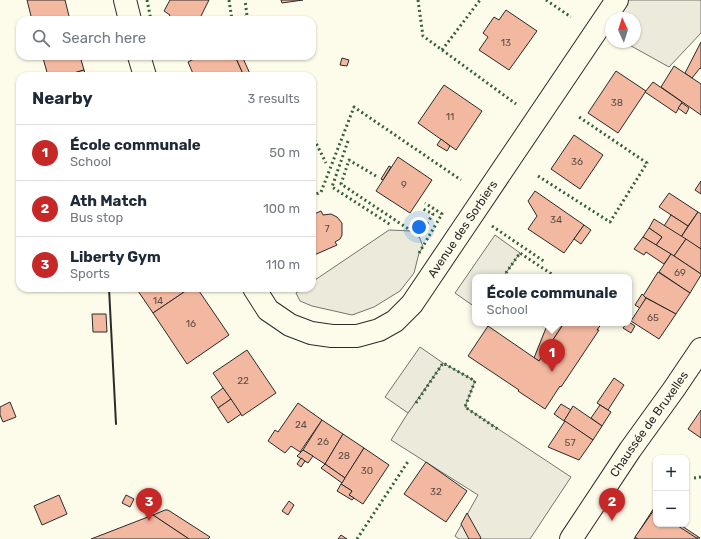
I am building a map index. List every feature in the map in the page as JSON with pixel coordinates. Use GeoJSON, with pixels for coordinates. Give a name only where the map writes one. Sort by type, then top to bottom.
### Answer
{"type":"FeatureCollection","features":[{"type":"Feature","properties":{"kind":"street"},"geometry":{"type":"LineString","coordinates":[[125,0],[129,16]]}},
{"type":"Feature","properties":{"kind":"street","name":"Avenue des Sorbiers"},"geometry":{"type":"LineString","coordinates":[[257,292],[268,310],[290,325],[311,333],[332,336],[357,336],[379,330],[395,321],[412,304],[617,0]]}},
{"type":"Feature","properties":{"kind":"street"},"geometry":{"type":"LineString","coordinates":[[140,60],[145,72]]}},
{"type":"Feature","properties":{"kind":"street","name":"Chaussée de Bruxelles"},"geometry":{"type":"LineString","coordinates":[[571,539],[630,450],[701,349]]}},
{"type":"Feature","properties":{"kind":"shaded area"},"geometry":{"type":"Polygon","coordinates":[[[626,0],[701,0],[701,33],[669,67],[635,48],[641,48],[641,12],[618,12],[626,0]]]}},
{"type":"Feature","properties":{"kind":"shaded area"},"geometry":{"type":"Polygon","coordinates":[[[389,230],[412,231],[419,236],[423,247],[419,253],[414,273],[400,291],[374,307],[352,315],[312,306],[300,301],[296,293],[316,292],[316,279],[389,230]]]}},
{"type":"Feature","properties":{"kind":"shaded area"},"geometry":{"type":"Polygon","coordinates":[[[495,235],[520,253],[505,274],[472,274],[472,305],[455,293],[495,235]]]}},
{"type":"Feature","properties":{"kind":"shaded area"},"geometry":{"type":"Polygon","coordinates":[[[420,347],[443,363],[408,413],[385,397],[420,347]]]}},
{"type":"Feature","properties":{"kind":"shaded area"},"geometry":{"type":"Polygon","coordinates":[[[443,363],[475,381],[465,407],[571,477],[530,539],[459,539],[455,536],[478,495],[391,440],[443,363]]]}},
{"type":"Feature","properties":{"kind":"building"},"geometry":{"type":"Polygon","coordinates":[[[27,0],[65,0],[69,16],[31,16],[27,0]]]}},
{"type":"Feature","properties":{"kind":"building"},"geometry":{"type":"Polygon","coordinates":[[[170,0],[209,0],[201,16],[170,16],[164,11],[170,0]]]}},
{"type":"Feature","properties":{"kind":"building"},"geometry":{"type":"Polygon","coordinates":[[[281,0],[303,0],[282,3],[281,0]]]}},
{"type":"Feature","properties":{"kind":"building"},"geometry":{"type":"Polygon","coordinates":[[[506,10],[537,31],[509,70],[479,50],[488,37],[483,33],[494,17],[499,20],[506,10]]]}},
{"type":"Feature","properties":{"kind":"building"},"geometry":{"type":"Polygon","coordinates":[[[701,42],[701,69],[700,68],[692,78],[685,73],[701,42]]]}},
{"type":"Feature","properties":{"kind":"building"},"geometry":{"type":"Polygon","coordinates":[[[342,58],[349,60],[347,66],[340,65],[342,58]]]}},
{"type":"Feature","properties":{"kind":"building"},"geometry":{"type":"Polygon","coordinates":[[[44,60],[81,60],[84,70],[77,72],[47,72],[44,60]]]}},
{"type":"Feature","properties":{"kind":"building"},"geometry":{"type":"Polygon","coordinates":[[[192,60],[237,60],[242,72],[192,72],[188,62],[192,60]]]}},
{"type":"Feature","properties":{"kind":"building"},"geometry":{"type":"Polygon","coordinates":[[[237,60],[244,60],[249,72],[242,72],[237,60]]]}},
{"type":"Feature","properties":{"kind":"building"},"geometry":{"type":"Polygon","coordinates":[[[674,66],[701,84],[701,115],[661,87],[674,66]]]}},
{"type":"Feature","properties":{"kind":"building"},"geometry":{"type":"Polygon","coordinates":[[[616,71],[646,91],[618,133],[588,113],[616,71]]]}},
{"type":"Feature","properties":{"kind":"building"},"geometry":{"type":"Polygon","coordinates":[[[653,82],[682,102],[676,113],[645,92],[653,82]]]}},
{"type":"Feature","properties":{"kind":"building"},"geometry":{"type":"Polygon","coordinates":[[[444,85],[482,111],[456,150],[418,123],[444,85]]]}},
{"type":"Feature","properties":{"kind":"building"},"geometry":{"type":"Polygon","coordinates":[[[682,103],[689,108],[686,114],[678,108],[682,103]]]}},
{"type":"Feature","properties":{"kind":"building"},"geometry":{"type":"Polygon","coordinates":[[[574,135],[603,155],[580,189],[551,169],[574,135]]]}},
{"type":"Feature","properties":{"kind":"building"},"geometry":{"type":"Polygon","coordinates":[[[441,139],[450,146],[447,151],[437,145],[441,139]]]}},
{"type":"Feature","properties":{"kind":"building"},"geometry":{"type":"Polygon","coordinates":[[[398,157],[432,180],[410,213],[376,191],[398,157]]]}},
{"type":"Feature","properties":{"kind":"building"},"geometry":{"type":"Polygon","coordinates":[[[389,166],[391,167],[383,180],[381,179],[389,166]]]}},
{"type":"Feature","properties":{"kind":"building"},"geometry":{"type":"Polygon","coordinates":[[[701,181],[701,194],[695,190],[701,181]]]}},
{"type":"Feature","properties":{"kind":"building"},"geometry":{"type":"Polygon","coordinates":[[[535,191],[584,225],[564,253],[528,229],[537,216],[528,201],[535,191]]]}},
{"type":"Feature","properties":{"kind":"building"},"geometry":{"type":"Polygon","coordinates":[[[669,193],[698,212],[688,226],[659,207],[669,193]]]}},
{"type":"Feature","properties":{"kind":"building"},"geometry":{"type":"Polygon","coordinates":[[[321,211],[323,215],[331,214],[337,217],[342,223],[342,235],[340,239],[335,242],[337,245],[316,254],[316,213],[321,211]]]}},
{"type":"Feature","properties":{"kind":"building"},"geometry":{"type":"Polygon","coordinates":[[[698,212],[701,214],[701,249],[681,237],[698,212]]]}},
{"type":"Feature","properties":{"kind":"building"},"geometry":{"type":"Polygon","coordinates":[[[671,215],[688,226],[681,237],[664,226],[671,215]]]}},
{"type":"Feature","properties":{"kind":"building"},"geometry":{"type":"Polygon","coordinates":[[[654,219],[686,239],[674,256],[656,245],[662,237],[649,228],[654,219]]]}},
{"type":"Feature","properties":{"kind":"building"},"geometry":{"type":"Polygon","coordinates":[[[584,225],[591,230],[581,244],[574,239],[584,225]]]}},
{"type":"Feature","properties":{"kind":"building"},"geometry":{"type":"Polygon","coordinates":[[[649,228],[662,237],[656,245],[643,237],[649,228]]]}},
{"type":"Feature","properties":{"kind":"building"},"geometry":{"type":"Polygon","coordinates":[[[643,237],[671,254],[664,264],[646,252],[644,255],[634,249],[643,237]]]}},
{"type":"Feature","properties":{"kind":"building"},"geometry":{"type":"Polygon","coordinates":[[[686,239],[701,249],[701,274],[674,256],[686,239]]]}},
{"type":"Feature","properties":{"kind":"building"},"geometry":{"type":"Polygon","coordinates":[[[671,254],[701,274],[690,293],[659,272],[671,254]]]}},
{"type":"Feature","properties":{"kind":"building"},"geometry":{"type":"Polygon","coordinates":[[[658,272],[690,293],[676,314],[643,296],[658,272]]]}},
{"type":"Feature","properties":{"kind":"building"},"geometry":{"type":"Polygon","coordinates":[[[139,292],[184,292],[153,313],[139,292]]]}},
{"type":"Feature","properties":{"kind":"building"},"geometry":{"type":"Polygon","coordinates":[[[184,292],[200,292],[229,335],[187,364],[153,313],[184,292]]]}},
{"type":"Feature","properties":{"kind":"building"},"geometry":{"type":"Polygon","coordinates":[[[642,294],[646,298],[640,308],[635,305],[642,294]]]}},
{"type":"Feature","properties":{"kind":"building"},"geometry":{"type":"Polygon","coordinates":[[[646,298],[676,314],[659,339],[632,322],[646,298]]]}},
{"type":"Feature","properties":{"kind":"building"},"geometry":{"type":"Polygon","coordinates":[[[92,314],[106,314],[107,332],[93,332],[92,314]]]}},
{"type":"Feature","properties":{"kind":"building"},"geometry":{"type":"Polygon","coordinates":[[[632,324],[635,326],[631,333],[623,328],[625,326],[632,326],[632,324]]]}},
{"type":"Feature","properties":{"kind":"building"},"geometry":{"type":"Polygon","coordinates":[[[488,326],[539,361],[562,326],[600,326],[597,330],[599,330],[545,409],[468,356],[488,326]]]}},
{"type":"Feature","properties":{"kind":"building"},"geometry":{"type":"Polygon","coordinates":[[[547,326],[562,326],[539,361],[534,358],[547,326]]]}},
{"type":"Feature","properties":{"kind":"building"},"geometry":{"type":"Polygon","coordinates":[[[247,350],[276,393],[242,416],[213,373],[247,350]]]}},
{"type":"Feature","properties":{"kind":"building"},"geometry":{"type":"Polygon","coordinates":[[[614,378],[624,385],[608,410],[597,403],[614,378]]]}},
{"type":"Feature","properties":{"kind":"building"},"geometry":{"type":"Polygon","coordinates":[[[223,388],[231,399],[218,408],[211,397],[223,388]]]}},
{"type":"Feature","properties":{"kind":"building"},"geometry":{"type":"Polygon","coordinates":[[[231,399],[241,414],[228,423],[218,408],[231,399]]]}},
{"type":"Feature","properties":{"kind":"building"},"geometry":{"type":"Polygon","coordinates":[[[10,402],[16,417],[3,422],[0,415],[0,407],[10,402]]]}},
{"type":"Feature","properties":{"kind":"building"},"geometry":{"type":"Polygon","coordinates":[[[298,403],[322,420],[300,452],[291,446],[285,453],[268,441],[275,430],[278,432],[298,403]]]}},
{"type":"Feature","properties":{"kind":"building"},"geometry":{"type":"Polygon","coordinates":[[[561,404],[571,410],[564,421],[554,414],[561,404]]]}},
{"type":"Feature","properties":{"kind":"building"},"geometry":{"type":"Polygon","coordinates":[[[600,405],[611,412],[602,426],[591,418],[600,405]]]}},
{"type":"Feature","properties":{"kind":"building"},"geometry":{"type":"Polygon","coordinates":[[[573,406],[602,426],[593,440],[564,421],[573,406]]]}},
{"type":"Feature","properties":{"kind":"building"},"geometry":{"type":"Polygon","coordinates":[[[701,410],[701,438],[688,429],[701,410]]]}},
{"type":"Feature","properties":{"kind":"building"},"geometry":{"type":"Polygon","coordinates":[[[322,420],[343,434],[325,464],[303,450],[322,420]]]}},
{"type":"Feature","properties":{"kind":"building"},"geometry":{"type":"Polygon","coordinates":[[[565,421],[593,440],[579,460],[548,447],[565,421]]]}},
{"type":"Feature","properties":{"kind":"building"},"geometry":{"type":"Polygon","coordinates":[[[343,434],[364,448],[345,478],[325,464],[343,434]]]}},
{"type":"Feature","properties":{"kind":"building"},"geometry":{"type":"Polygon","coordinates":[[[364,448],[389,465],[363,504],[349,495],[352,491],[341,484],[364,448]]]}},
{"type":"Feature","properties":{"kind":"building"},"geometry":{"type":"Polygon","coordinates":[[[303,450],[313,456],[308,463],[297,456],[303,450]]]}},
{"type":"Feature","properties":{"kind":"building"},"geometry":{"type":"Polygon","coordinates":[[[301,458],[305,461],[301,467],[297,464],[301,458]]]}},
{"type":"Feature","properties":{"kind":"building"},"geometry":{"type":"Polygon","coordinates":[[[426,462],[467,491],[446,522],[404,494],[426,462]]]}},
{"type":"Feature","properties":{"kind":"building"},"geometry":{"type":"Polygon","coordinates":[[[325,464],[345,478],[342,483],[321,468],[325,464]]]}},
{"type":"Feature","properties":{"kind":"building"},"geometry":{"type":"Polygon","coordinates":[[[341,484],[352,491],[349,495],[354,498],[352,500],[337,491],[341,484]]]}},
{"type":"Feature","properties":{"kind":"building"},"geometry":{"type":"Polygon","coordinates":[[[59,495],[67,514],[42,525],[34,506],[59,495]]]}},
{"type":"Feature","properties":{"kind":"building"},"geometry":{"type":"Polygon","coordinates":[[[126,495],[134,499],[130,507],[122,503],[126,495]]]}},
{"type":"Feature","properties":{"kind":"building"},"geometry":{"type":"Polygon","coordinates":[[[289,501],[294,505],[288,515],[282,511],[289,501]]]}},
{"type":"Feature","properties":{"kind":"building"},"geometry":{"type":"Polygon","coordinates":[[[168,510],[210,537],[208,539],[189,539],[153,515],[168,510]]]}},
{"type":"Feature","properties":{"kind":"building"},"geometry":{"type":"Polygon","coordinates":[[[653,510],[653,527],[684,527],[700,538],[634,539],[653,510]]]}},
{"type":"Feature","properties":{"kind":"building"},"geometry":{"type":"Polygon","coordinates":[[[653,511],[653,527],[680,527],[698,539],[638,539],[635,537],[653,511]]]}},
{"type":"Feature","properties":{"kind":"building"},"geometry":{"type":"Polygon","coordinates":[[[467,513],[481,538],[480,539],[469,539],[461,524],[467,513]]]}},
{"type":"Feature","properties":{"kind":"building"},"geometry":{"type":"Polygon","coordinates":[[[153,515],[189,539],[91,539],[153,515]]]}},
{"type":"Feature","properties":{"kind":"building"},"geometry":{"type":"Polygon","coordinates":[[[341,535],[347,539],[338,539],[341,535]]]}},
{"type":"Feature","properties":{"kind":"hedge"},"geometry":{"type":"LineString","coordinates":[[147,0],[150,16]]}},
{"type":"Feature","properties":{"kind":"hedge"},"geometry":{"type":"LineString","coordinates":[[229,0],[231,16]]}},
{"type":"Feature","properties":{"kind":"hedge"},"geometry":{"type":"LineString","coordinates":[[245,0],[247,16]]}},
{"type":"Feature","properties":{"kind":"hedge"},"geometry":{"type":"LineString","coordinates":[[418,0],[423,36],[516,104]]}},
{"type":"Feature","properties":{"kind":"hedge"},"geometry":{"type":"LineString","coordinates":[[442,50],[480,0]]}},
{"type":"Feature","properties":{"kind":"hedge"},"geometry":{"type":"LineString","coordinates":[[546,0],[571,17]]}},
{"type":"Feature","properties":{"kind":"hedge"},"geometry":{"type":"LineString","coordinates":[[316,194],[321,192],[354,107],[461,180]]}},
{"type":"Feature","properties":{"kind":"hedge"},"geometry":{"type":"LineString","coordinates":[[538,176],[610,222],[647,163],[579,117]]}},
{"type":"Feature","properties":{"kind":"hedge"},"geometry":{"type":"LineString","coordinates":[[348,141],[332,187],[391,225]]}},
{"type":"Feature","properties":{"kind":"hedge"},"geometry":{"type":"LineString","coordinates":[[316,143],[326,163]]}},
{"type":"Feature","properties":{"kind":"hedge"},"geometry":{"type":"LineString","coordinates":[[376,176],[349,160],[341,184],[419,236],[433,214],[423,209]]}},
{"type":"Feature","properties":{"kind":"hedge"},"geometry":{"type":"LineString","coordinates":[[419,253],[442,214],[425,203]]}},
{"type":"Feature","properties":{"kind":"hedge"},"geometry":{"type":"LineString","coordinates":[[492,226],[545,262]]}},
{"type":"Feature","properties":{"kind":"hedge"},"geometry":{"type":"LineString","coordinates":[[505,274],[520,253],[552,274]]}},
{"type":"Feature","properties":{"kind":"hedge"},"geometry":{"type":"LineString","coordinates":[[416,403],[443,363],[475,381],[465,407],[499,430]]}},
{"type":"Feature","properties":{"kind":"hedge"},"geometry":{"type":"LineString","coordinates":[[357,539],[409,460]]}},
{"type":"Feature","properties":{"kind":"hedge"},"geometry":{"type":"LineString","coordinates":[[694,478],[701,477]]}},
{"type":"Feature","properties":{"kind":"wall"},"geometry":{"type":"LineString","coordinates":[[109,292],[116,424]]}},
{"type":"Feature","properties":{"kind":"place","name":"École communale"},"geometry":{"type":"Point","coordinates":[552,372]}},
{"type":"Feature","properties":{"kind":"place","name":"Liberty Gym"},"geometry":{"type":"Point","coordinates":[149,521]}},
{"type":"Feature","properties":{"kind":"place","name":"Ath Match"},"geometry":{"type":"Point","coordinates":[612,521]}}]}
